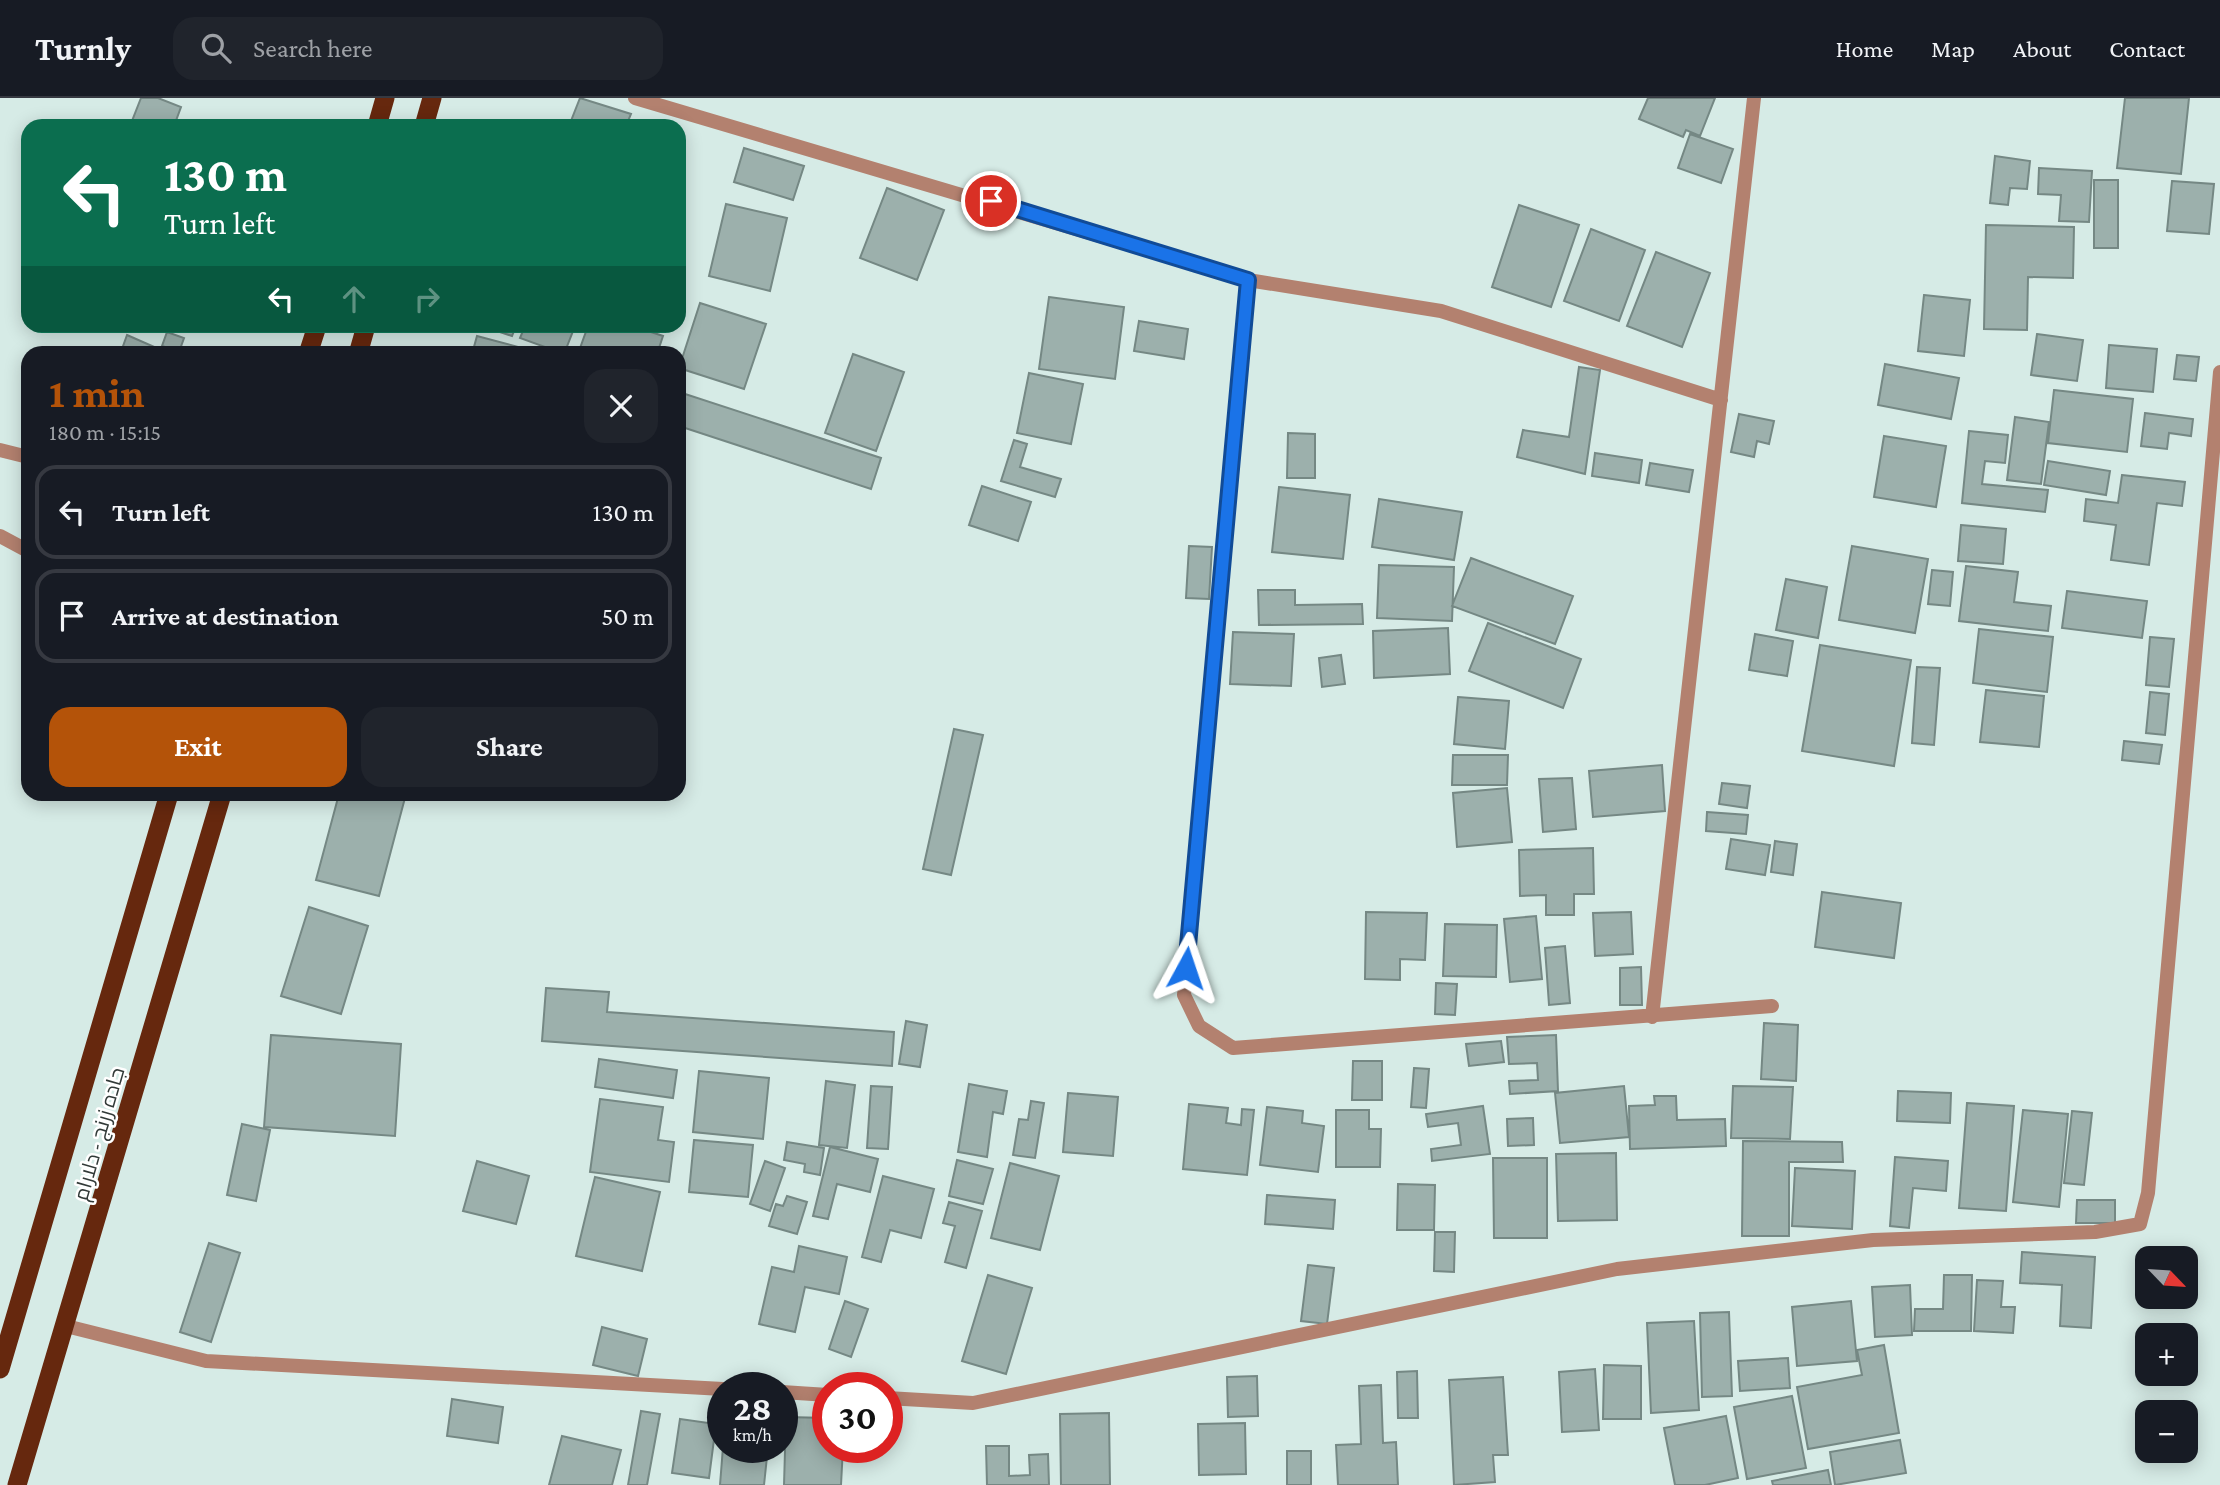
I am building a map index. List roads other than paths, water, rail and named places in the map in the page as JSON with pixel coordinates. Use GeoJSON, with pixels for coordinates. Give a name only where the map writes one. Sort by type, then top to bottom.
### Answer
{"type":"FeatureCollection","features":[{"type":"Feature","properties":{"kind":"highway"},"geometry":{"type":"LineString","coordinates":[[379,119],[385,98]]}},
{"type":"Feature","properties":{"kind":"highway"},"geometry":{"type":"LineString","coordinates":[[426,119],[432,98]]}},
{"type":"Feature","properties":{"kind":"highway","name":"جاده زرنج - دلارام"},"geometry":{"type":"LineString","coordinates":[[0,1369],[167,801]]}},
{"type":"Feature","properties":{"kind":"highway","name":"جاده زرنج - دلارام"},"geometry":{"type":"LineString","coordinates":[[17,1485],[220,801]]}},
{"type":"Feature","properties":{"kind":"street"},"geometry":{"type":"LineString","coordinates":[[635,98],[1248,280],[1441,311],[1721,400]]}},
{"type":"Feature","properties":{"kind":"street"},"geometry":{"type":"LineString","coordinates":[[1652,1017],[1754,98]]}},
{"type":"Feature","properties":{"kind":"street"},"geometry":{"type":"LineString","coordinates":[[1248,280],[1184,995],[1199,1026],[1233,1048],[1772,1006]]}},
{"type":"Feature","properties":{"kind":"street"},"geometry":{"type":"LineString","coordinates":[[903,1399],[973,1403],[1617,1269],[1873,1240],[2095,1232],[2140,1224],[2148,1193],[2220,372]]}},
{"type":"Feature","properties":{"kind":"street"},"geometry":{"type":"LineString","coordinates":[[0,450],[21,455]]}},
{"type":"Feature","properties":{"kind":"street"},"geometry":{"type":"LineString","coordinates":[[0,536],[21,547]]}},
{"type":"Feature","properties":{"kind":"street"},"geometry":{"type":"LineString","coordinates":[[66,1326],[206,1361],[707,1388]]}}]}
